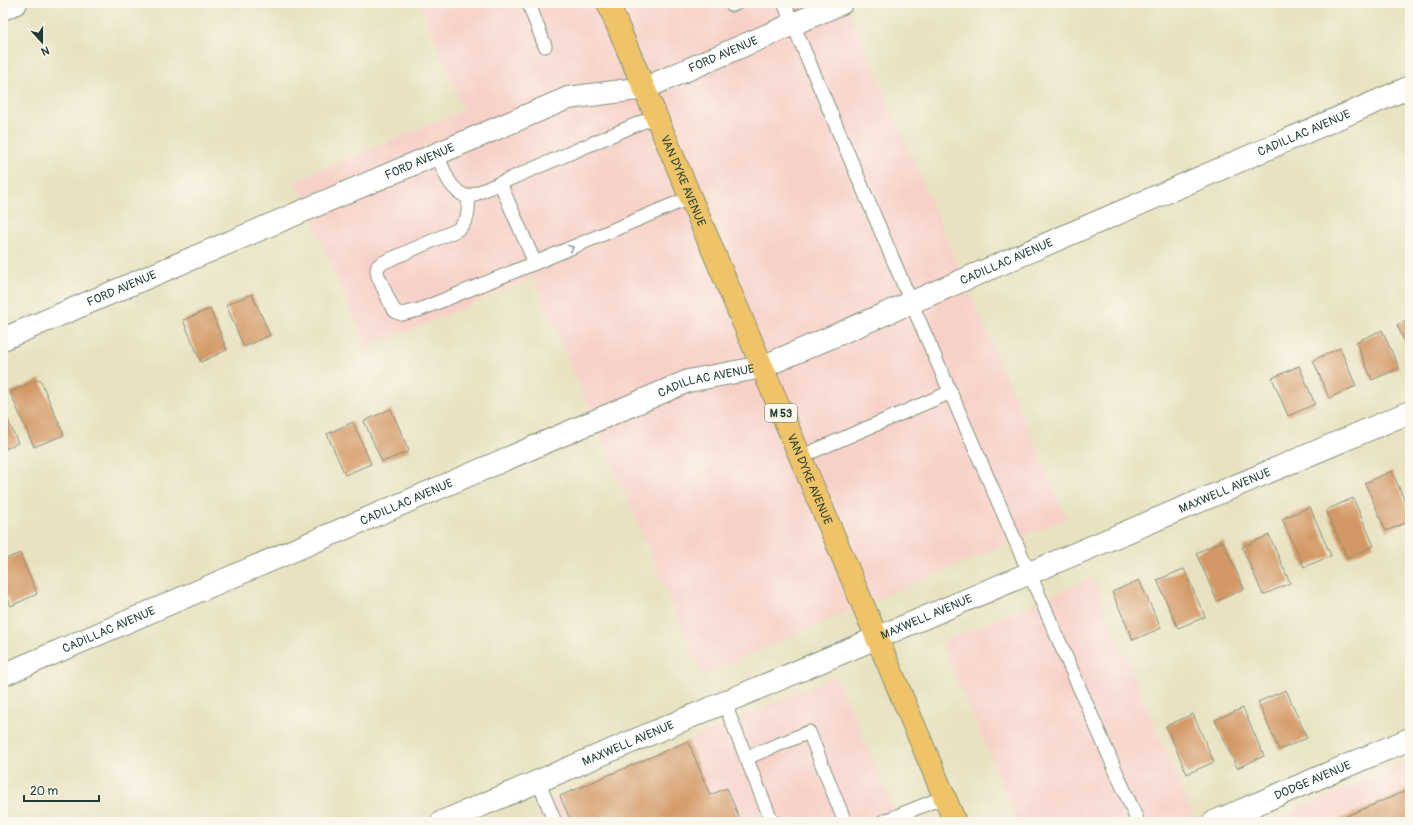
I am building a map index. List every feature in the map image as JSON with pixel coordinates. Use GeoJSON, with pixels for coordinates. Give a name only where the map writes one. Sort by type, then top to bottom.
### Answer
{"type":"FeatureCollection","features":[{"type":"Feature","properties":{"kind":"main road","name":"VAN DYKE AVENUE"},"geometry":{"type":"LineString","coordinates":[[608,3],[955,822]]}},
{"type":"Feature","properties":{"kind":"street"},"geometry":{"type":"LineString","coordinates":[[3,9],[16,3]]}},
{"type":"Feature","properties":{"kind":"street","name":"FORD AVENUE"},"geometry":{"type":"LineString","coordinates":[[3,339],[568,98],[645,88],[842,3]]}},
{"type":"Feature","properties":{"kind":"street","name":"CADILLAC AVENUE"},"geometry":{"type":"LineString","coordinates":[[3,675],[688,381],[762,367],[1410,87]]}},
{"type":"Feature","properties":{"kind":"street","name":"MAXWELL AVENUE"},"geometry":{"type":"LineString","coordinates":[[442,822],[1410,412]]}},
{"type":"Feature","properties":{"kind":"street","name":"DODGE AVENUE"},"geometry":{"type":"LineString","coordinates":[[1214,822],[1410,739]]}},
{"type":"Feature","properties":{"kind":"lane"},"geometry":{"type":"LineString","coordinates":[[535,3],[530,7],[545,46]]}},
{"type":"Feature","properties":{"kind":"lane"},"geometry":{"type":"LineString","coordinates":[[784,3],[911,302],[1138,822]]}},
{"type":"Feature","properties":{"kind":"lane"},"geometry":{"type":"LineString","coordinates":[[437,154],[452,188],[460,194],[468,196],[656,116]]}},
{"type":"Feature","properties":{"kind":"lane"},"geometry":{"type":"LineString","coordinates":[[500,183],[535,263]]}},
{"type":"Feature","properties":{"kind":"lane"},"geometry":{"type":"LineString","coordinates":[[468,196],[469,210],[463,225],[457,230],[378,266],[378,276],[392,307],[396,312],[402,314],[419,310],[691,197]]}},
{"type":"Feature","properties":{"kind":"lane"},"geometry":{"type":"LineString","coordinates":[[800,457],[951,392]]}},
{"type":"Feature","properties":{"kind":"lane"},"geometry":{"type":"LineString","coordinates":[[724,702],[772,822]]}},
{"type":"Feature","properties":{"kind":"lane"},"geometry":{"type":"LineString","coordinates":[[746,758],[809,732],[845,822]]}},
{"type":"Feature","properties":{"kind":"lane"},"geometry":{"type":"LineString","coordinates":[[538,781],[555,822]]}},
{"type":"Feature","properties":{"kind":"lane"},"geometry":{"type":"LineString","coordinates":[[882,822],[944,797]]}},
{"type":"Feature","properties":{"kind":"shaded area"},"geometry":{"type":"Polygon","coordinates":[[[420,3],[846,3],[1066,518],[702,675],[534,277],[367,349],[296,181],[464,110],[420,3]]]}},
{"type":"Feature","properties":{"kind":"shaded area"},"geometry":{"type":"Polygon","coordinates":[[[1092,579],[1197,822],[1019,822],[941,643],[1092,579]]]}},
{"type":"Feature","properties":{"kind":"shaded area"},"geometry":{"type":"Polygon","coordinates":[[[836,676],[900,822],[541,822],[535,808],[836,676]]]}},
{"type":"Feature","properties":{"kind":"shaded area"},"geometry":{"type":"Polygon","coordinates":[[[1410,761],[1410,822],[1268,822],[1410,761]]]}},
{"type":"Feature","properties":{"kind":"building"},"geometry":{"type":"Polygon","coordinates":[[[252,294],[270,335],[244,347],[226,305],[252,294]]]}},
{"type":"Feature","properties":{"kind":"building"},"geometry":{"type":"Polygon","coordinates":[[[210,309],[227,350],[201,362],[183,320],[210,309]]]}},
{"type":"Feature","properties":{"kind":"building"},"geometry":{"type":"Polygon","coordinates":[[[1410,319],[1410,354],[1397,325],[1410,319]]]}},
{"type":"Feature","properties":{"kind":"building"},"geometry":{"type":"Polygon","coordinates":[[[1382,330],[1399,368],[1372,380],[1356,342],[1382,330]]]}},
{"type":"Feature","properties":{"kind":"building"},"geometry":{"type":"Polygon","coordinates":[[[1340,348],[1356,386],[1329,398],[1313,360],[1340,348]]]}},
{"type":"Feature","properties":{"kind":"building"},"geometry":{"type":"Polygon","coordinates":[[[1299,366],[1315,404],[1288,416],[1272,378],[1299,366]]]}},
{"type":"Feature","properties":{"kind":"building"},"geometry":{"type":"Polygon","coordinates":[[[40,379],[64,435],[34,447],[10,392],[40,379]]]}},
{"type":"Feature","properties":{"kind":"building"},"geometry":{"type":"Polygon","coordinates":[[[3,409],[18,443],[3,450],[3,409]]]}},
{"type":"Feature","properties":{"kind":"building"},"geometry":{"type":"Polygon","coordinates":[[[391,409],[409,451],[382,462],[364,421],[391,409]]]}},
{"type":"Feature","properties":{"kind":"building"},"geometry":{"type":"Polygon","coordinates":[[[353,422],[371,464],[345,475],[327,434],[353,422]]]}},
{"type":"Feature","properties":{"kind":"building"},"geometry":{"type":"Polygon","coordinates":[[[1392,471],[1410,513],[1410,521],[1386,531],[1365,483],[1392,471]]]}},
{"type":"Feature","properties":{"kind":"building"},"geometry":{"type":"Polygon","coordinates":[[[1353,498],[1374,546],[1347,558],[1326,510],[1353,498]]]}},
{"type":"Feature","properties":{"kind":"building"},"geometry":{"type":"Polygon","coordinates":[[[1310,507],[1331,556],[1304,567],[1282,519],[1310,507]]]}},
{"type":"Feature","properties":{"kind":"building"},"geometry":{"type":"Polygon","coordinates":[[[1269,535],[1290,583],[1263,595],[1242,547],[1269,535]]]}},
{"type":"Feature","properties":{"kind":"building"},"geometry":{"type":"Polygon","coordinates":[[[1223,541],[1244,589],[1217,601],[1196,553],[1223,541]]]}},
{"type":"Feature","properties":{"kind":"building"},"geometry":{"type":"Polygon","coordinates":[[[20,553],[37,594],[11,606],[3,587],[3,560],[20,553]]]}},
{"type":"Feature","properties":{"kind":"building"},"geometry":{"type":"Polygon","coordinates":[[[1184,569],[1205,617],[1178,628],[1157,580],[1184,569]]]}},
{"type":"Feature","properties":{"kind":"building"},"geometry":{"type":"Polygon","coordinates":[[[1139,580],[1161,628],[1133,640],[1112,592],[1139,580]]]}},
{"type":"Feature","properties":{"kind":"building"},"geometry":{"type":"Polygon","coordinates":[[[1286,690],[1307,738],[1279,750],[1258,702],[1286,690]]]}},
{"type":"Feature","properties":{"kind":"building"},"geometry":{"type":"Polygon","coordinates":[[[1243,708],[1264,756],[1237,768],[1215,720],[1243,708]]]}},
{"type":"Feature","properties":{"kind":"building"},"geometry":{"type":"Polygon","coordinates":[[[1193,714],[1214,762],[1187,774],[1166,726],[1193,714]]]}},
{"type":"Feature","properties":{"kind":"building"},"geometry":{"type":"Polygon","coordinates":[[[688,741],[710,795],[727,788],[741,822],[571,822],[560,796],[688,741]]]}},
{"type":"Feature","properties":{"kind":"building"},"geometry":{"type":"Polygon","coordinates":[[[1410,789],[1410,822],[1333,822],[1384,800],[1410,789]]]}}]}
